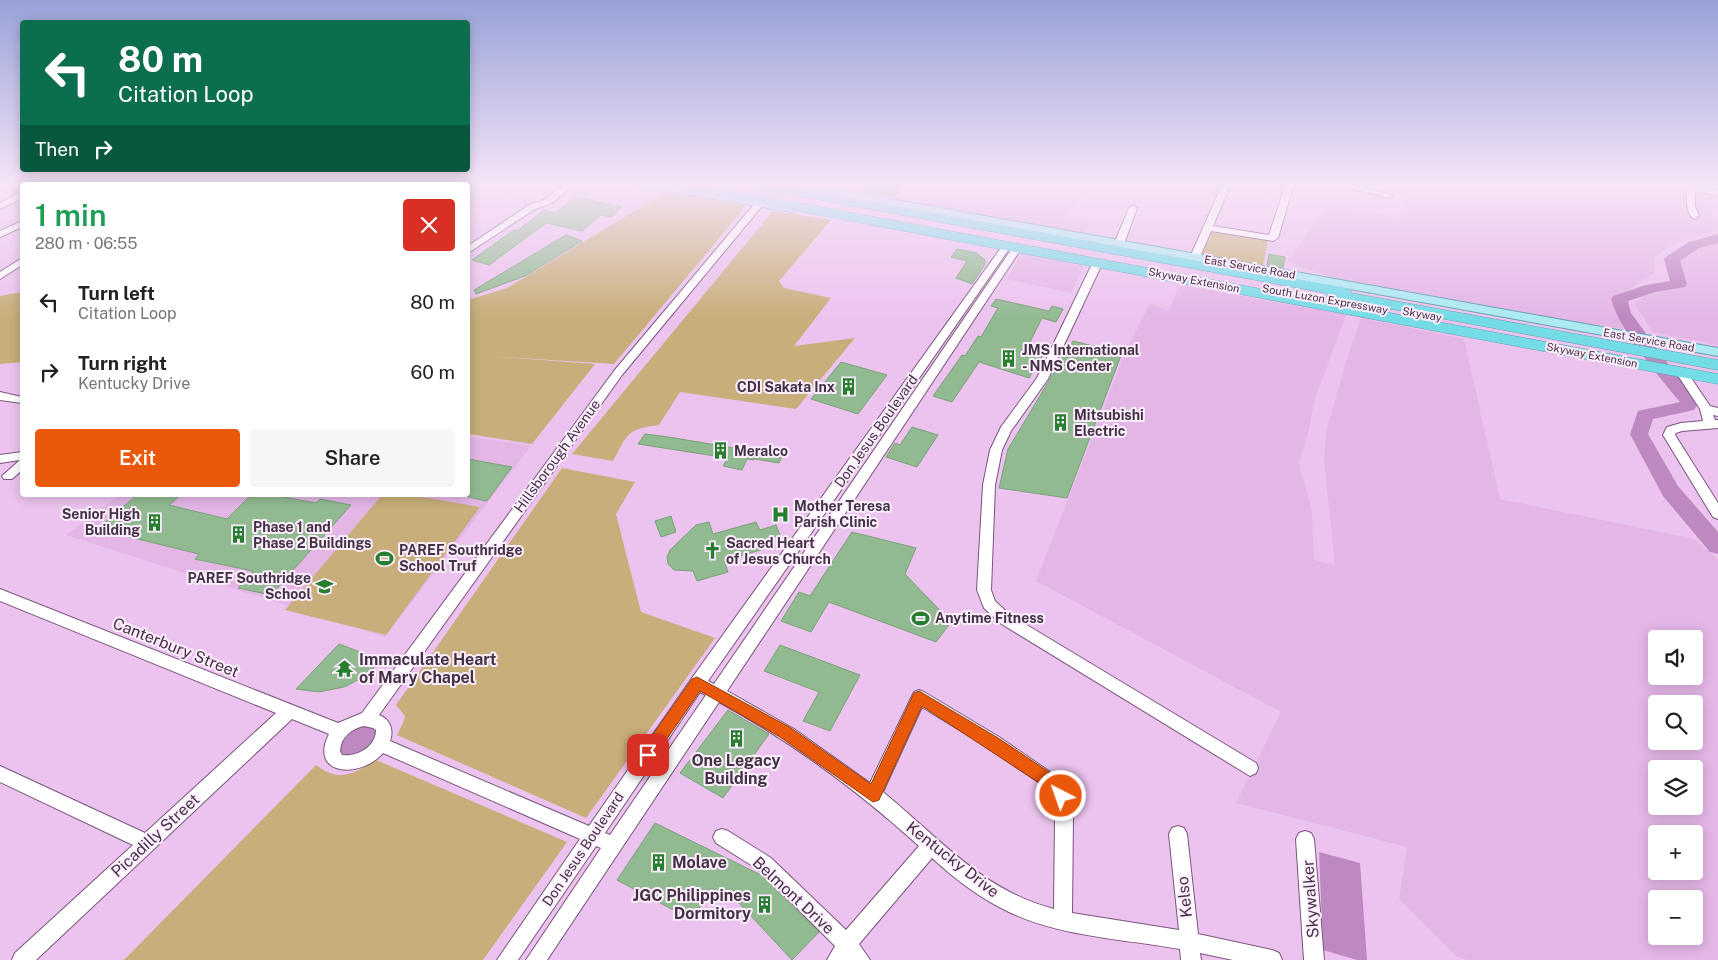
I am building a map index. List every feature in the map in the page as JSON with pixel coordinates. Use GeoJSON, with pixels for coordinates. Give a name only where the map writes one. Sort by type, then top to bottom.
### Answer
{"type":"FeatureCollection","features":[{"type":"Feature","properties":{"kind":"highway","name":"Skyway Extension"},"geometry":{"type":"LineString","coordinates":[[908,228],[1718,380]]}},
{"type":"Feature","properties":{"kind":"highway","name":"South Luzon Expressway"},"geometry":{"type":"LineString","coordinates":[[943,228],[1657,357],[1718,360]]}},
{"type":"Feature","properties":{"kind":"highway","name":"Skyway"},"geometry":{"type":"LineString","coordinates":[[953,228],[1718,370]]}},
{"type":"Feature","properties":{"kind":"highway","name":"Skyway"},"geometry":{"type":"LineString","coordinates":[[974,228],[1718,365]]}},
{"type":"Feature","properties":{"kind":"highway","name":"South Luzon Expressway"},"geometry":{"type":"LineString","coordinates":[[984,228],[1718,370]]}},
{"type":"Feature","properties":{"kind":"highway","name":"Skyway Extension"},"geometry":{"type":"LineString","coordinates":[[1018,228],[1718,354]]}},
{"type":"Feature","properties":{"kind":"main road"},"geometry":{"type":"LineString","coordinates":[[902,228],[1097,264],[1657,357],[1718,380]]}},
{"type":"Feature","properties":{"kind":"main road","name":"East Service Road"},"geometry":{"type":"LineString","coordinates":[[1030,228],[1194,257],[1657,357],[1718,354]]}},
{"type":"Feature","properties":{"kind":"street"},"geometry":{"type":"LineString","coordinates":[[0,234],[14,228]]}},
{"type":"Feature","properties":{"kind":"street"},"geometry":{"type":"LineString","coordinates":[[470,249],[501,228]]}},
{"type":"Feature","properties":{"kind":"street","name":"Hillsborough Avenue"},"geometry":{"type":"LineString","coordinates":[[367,719],[618,373],[740,228]]}},
{"type":"Feature","properties":{"kind":"street"},"geometry":{"type":"LineString","coordinates":[[1119,244],[1125,228]]}},
{"type":"Feature","properties":{"kind":"street"},"geometry":{"type":"LineString","coordinates":[[1194,257],[1208,228],[1273,238],[1276,228]]}},
{"type":"Feature","properties":{"kind":"street","name":"Don Jesus Boulevard"},"geometry":{"type":"LineString","coordinates":[[536,960],[716,693],[944,345],[1011,248]]}},
{"type":"Feature","properties":{"kind":"street"},"geometry":{"type":"LineString","coordinates":[[0,276],[20,261]]}},
{"type":"Feature","properties":{"kind":"street"},"geometry":{"type":"LineString","coordinates":[[1097,264],[1042,378],[1005,430],[996,450],[989,485],[984,590],[989,604],[1004,619],[1250,768]]}},
{"type":"Feature","properties":{"kind":"street","name":"Don Jesus Boulevard"},"geometry":{"type":"LineString","coordinates":[[507,960],[697,683],[944,345]]}},
{"type":"Feature","properties":{"kind":"street"},"geometry":{"type":"LineString","coordinates":[[1657,357],[1706,409],[1714,424],[1681,427],[1671,430],[1669,435],[1718,514]]}},
{"type":"Feature","properties":{"kind":"street"},"geometry":{"type":"LineString","coordinates":[[0,396],[20,400]]}},
{"type":"Feature","properties":{"kind":"street"},"geometry":{"type":"LineString","coordinates":[[1706,409],[1718,412]]}},
{"type":"Feature","properties":{"kind":"street"},"geometry":{"type":"LineString","coordinates":[[0,459],[20,456]]}},
{"type":"Feature","properties":{"kind":"street"},"geometry":{"type":"LineString","coordinates":[[8,476],[20,466]]}},
{"type":"Feature","properties":{"kind":"street","name":"Canterbury Street"},"geometry":{"type":"LineString","coordinates":[[0,595],[340,731]]}},
{"type":"Feature","properties":{"kind":"street","name":"Kentucky Drive"},"geometry":{"type":"LineString","coordinates":[[697,683],[786,732],[873,795],[986,890],[1017,906],[1063,920],[1189,941],[1272,960]]}},
{"type":"Feature","properties":{"kind":"street"},"geometry":{"type":"LineString","coordinates":[[873,795],[919,697],[993,742],[1053,783],[1061,796],[1064,816],[1063,920]]}},
{"type":"Feature","properties":{"kind":"street","name":"Picadilly Street"},"geometry":{"type":"LineString","coordinates":[[22,960],[289,711]]}},
{"type":"Feature","properties":{"kind":"street"},"geometry":{"type":"LineString","coordinates":[[367,719],[381,723],[384,729],[384,736],[381,745],[367,758],[349,764],[335,758],[332,753],[334,738],[352,722],[367,719]]}},
{"type":"Feature","properties":{"kind":"street"},"geometry":{"type":"LineString","coordinates":[[381,745],[614,845]]}},
{"type":"Feature","properties":{"kind":"street"},"geometry":{"type":"LineString","coordinates":[[0,774],[147,843]]}},
{"type":"Feature","properties":{"kind":"street"},"geometry":{"type":"LineString","coordinates":[[633,775],[654,785]]}},
{"type":"Feature","properties":{"kind":"street","name":"Kelso"},"geometry":{"type":"LineString","coordinates":[[1178,834],[1191,960]]}},
{"type":"Feature","properties":{"kind":"street","name":"Belmont Drive"},"geometry":{"type":"LineString","coordinates":[[722,837],[766,864],[847,944],[860,960]]}},
{"type":"Feature","properties":{"kind":"street","name":"Skywalker"},"geometry":{"type":"LineString","coordinates":[[1305,839],[1314,960]]}},
{"type":"Feature","properties":{"kind":"street"},"geometry":{"type":"LineString","coordinates":[[837,960],[847,944],[931,845]]}},
{"type":"Feature","properties":{"kind":"shaded area"},"geometry":{"type":"Polygon","coordinates":[[[607,228],[728,228],[614,364],[487,356],[595,364],[532,444],[470,434],[470,299],[507,288],[607,228]]]}},
{"type":"Feature","properties":{"kind":"shaded area"},"geometry":{"type":"Polygon","coordinates":[[[759,228],[824,228],[779,281],[784,288],[831,298],[794,346],[855,338],[796,409],[680,392],[659,425],[640,429],[629,434],[613,461],[572,454],[759,228]]]}},
{"type":"Feature","properties":{"kind":"shaded area"},"geometry":{"type":"Polygon","coordinates":[[[1049,228],[1087,228],[1084,234],[1049,228]]]}},
{"type":"Feature","properties":{"kind":"shaded area"},"geometry":{"type":"Polygon","coordinates":[[[1312,228],[1718,228],[1718,230],[1680,241],[1667,248],[1655,257],[1654,273],[1617,298],[1633,330],[1345,282],[1287,262],[1312,228]]]}},
{"type":"Feature","properties":{"kind":"shaded area"},"geometry":{"type":"Polygon","coordinates":[[[1212,232],[1268,240],[1263,266],[1202,255],[1212,232]]]}},
{"type":"Feature","properties":{"kind":"shaded area"},"geometry":{"type":"Polygon","coordinates":[[[1718,243],[1718,345],[1653,332],[1634,303],[1652,291],[1667,286],[1673,277],[1673,259],[1690,248],[1718,243]]]}},
{"type":"Feature","properties":{"kind":"shaded area"},"geometry":{"type":"Polygon","coordinates":[[[1021,254],[1084,266],[1071,293],[1007,279],[1021,254]]]}},
{"type":"Feature","properties":{"kind":"shaded area","name":"Mitsubishi Electric"},"geometry":{"type":"Polygon","coordinates":[[[1180,285],[1346,315],[1314,401],[1309,430],[1299,463],[1312,512],[1314,560],[1335,565],[1324,460],[1326,432],[1361,318],[1464,339],[1500,499],[1694,539],[1718,559],[1718,960],[1468,960],[1457,957],[1399,899],[1407,847],[1236,803],[1281,712],[1036,581],[1126,351],[1150,303],[1168,311],[1180,285]]]}},
{"type":"Feature","properties":{"kind":"shaded area"},"geometry":{"type":"Polygon","coordinates":[[[20,292],[20,362],[0,364],[0,296],[20,292]]]}},
{"type":"Feature","properties":{"kind":"shaded area","name":"PAREF Southridge School"},"geometry":{"type":"Polygon","coordinates":[[[470,436],[531,446],[385,637],[66,535],[116,497],[470,497],[470,436]]]}},
{"type":"Feature","properties":{"kind":"shaded area"},"geometry":{"type":"Polygon","coordinates":[[[562,468],[635,482],[616,514],[641,612],[715,638],[586,818],[397,735],[405,716],[396,705],[562,468]]]}},
{"type":"Feature","properties":{"kind":"shaded area","name":"PAREF Southridge School Truf"},"geometry":{"type":"Polygon","coordinates":[[[380,497],[422,497],[480,507],[386,635],[285,610],[380,497]]]}},
{"type":"Feature","properties":{"kind":"shaded area"},"geometry":{"type":"Polygon","coordinates":[[[364,725],[375,728],[377,732],[368,751],[346,757],[339,750],[345,733],[364,725]]]}},
{"type":"Feature","properties":{"kind":"shaded area"},"geometry":{"type":"Polygon","coordinates":[[[376,760],[567,842],[483,960],[124,960],[316,765],[324,771],[339,775],[353,772],[376,760]]]}},
{"type":"Feature","properties":{"kind":"shaded area"},"geometry":{"type":"Polygon","coordinates":[[[1319,852],[1360,863],[1367,960],[1357,960],[1323,950],[1319,852]]]}},
{"type":"Feature","properties":{"kind":"building"},"geometry":{"type":"Polygon","coordinates":[[[521,228],[539,228],[489,265],[472,260],[514,230],[517,231],[521,228]]]}},
{"type":"Feature","properties":{"kind":"building"},"geometry":{"type":"Polygon","coordinates":[[[568,228],[586,228],[582,231],[568,228]]]}},
{"type":"Feature","properties":{"kind":"building"},"geometry":{"type":"Polygon","coordinates":[[[566,235],[582,241],[525,276],[476,294],[474,290],[566,235]]]}},
{"type":"Feature","properties":{"kind":"building"},"geometry":{"type":"Polygon","coordinates":[[[957,249],[976,253],[985,260],[984,266],[972,284],[956,278],[967,261],[951,257],[957,249]]]}},
{"type":"Feature","properties":{"kind":"building"},"geometry":{"type":"Polygon","coordinates":[[[1269,254],[1285,257],[1283,268],[1267,265],[1269,254]]]}},
{"type":"Feature","properties":{"kind":"building"},"geometry":{"type":"Polygon","coordinates":[[[996,299],[1049,311],[1052,306],[1063,309],[1056,322],[1042,318],[1026,350],[1043,355],[1029,378],[979,362],[952,402],[933,396],[962,355],[965,356],[978,336],[981,337],[998,308],[991,306],[996,299]]]}},
{"type":"Feature","properties":{"kind":"building","name":"Mitsubishi Electric"},"geometry":{"type":"Polygon","coordinates":[[[1073,341],[1122,353],[1067,498],[999,488],[1008,449],[1073,341]]]}},
{"type":"Feature","properties":{"kind":"building","name":"CDI Sakata Inx"},"geometry":{"type":"Polygon","coordinates":[[[841,362],[887,375],[858,414],[811,399],[841,362]]]}},
{"type":"Feature","properties":{"kind":"building"},"geometry":{"type":"Polygon","coordinates":[[[912,427],[938,435],[917,467],[886,457],[895,443],[900,445],[912,427]]]}},
{"type":"Feature","properties":{"kind":"building","name":"Meralco"},"geometry":{"type":"Polygon","coordinates":[[[645,434],[757,452],[754,460],[747,459],[742,470],[723,466],[728,458],[638,444],[645,434]]]}},
{"type":"Feature","properties":{"kind":"building"},"geometry":{"type":"Polygon","coordinates":[[[760,450],[783,454],[779,463],[755,459],[760,450]]]}},
{"type":"Feature","properties":{"kind":"building"},"geometry":{"type":"Polygon","coordinates":[[[470,459],[512,467],[487,501],[468,497],[470,497],[470,459]]]}},
{"type":"Feature","properties":{"kind":"building"},"geometry":{"type":"Polygon","coordinates":[[[135,497],[179,497],[169,505],[227,519],[249,497],[284,497],[316,503],[320,499],[351,505],[271,595],[238,588],[253,571],[195,559],[199,554],[97,529],[135,497]]]}},
{"type":"Feature","properties":{"kind":"building"},"geometry":{"type":"Polygon","coordinates":[[[671,516],[676,532],[661,537],[655,521],[671,516]]]}},
{"type":"Feature","properties":{"kind":"building","name":"Sacred Heart of Jesus Church"},"geometry":{"type":"Polygon","coordinates":[[[709,522],[713,534],[756,522],[760,530],[776,525],[780,535],[764,540],[767,548],[724,561],[728,572],[697,581],[693,571],[674,570],[668,564],[667,557],[670,550],[696,525],[709,522]]]}},
{"type":"Feature","properties":{"kind":"building"},"geometry":{"type":"Polygon","coordinates":[[[852,532],[916,548],[905,574],[951,622],[936,642],[829,602],[811,632],[781,621],[799,592],[810,596],[852,532]]]}},
{"type":"Feature","properties":{"kind":"building","name":"Immaculate Heart of Mary Chapel"},"geometry":{"type":"Polygon","coordinates":[[[339,644],[381,660],[366,676],[344,687],[319,692],[296,689],[339,644]]]}},
{"type":"Feature","properties":{"kind":"building"},"geometry":{"type":"Polygon","coordinates":[[[780,645],[860,675],[830,731],[803,721],[819,692],[764,671],[780,645]]]}},
{"type":"Feature","properties":{"kind":"building"},"geometry":{"type":"Polygon","coordinates":[[[728,710],[769,734],[723,798],[680,773],[728,710]]]}},
{"type":"Feature","properties":{"kind":"building","name":"JGC Philippines Dormitory"},"geometry":{"type":"Polygon","coordinates":[[[655,823],[761,875],[819,932],[792,960],[737,901],[711,888],[692,920],[617,880],[655,823]]]}},
{"type":"Feature","properties":{"kind":"waterway"},"geometry":{"type":"LineString","coordinates":[[1718,238],[1694,245],[1672,259],[1679,284],[1652,288],[1619,299],[1623,313],[1668,376],[1690,402],[1688,406],[1645,415],[1639,434],[1670,491],[1718,546]]}},
{"type":"Feature","properties":{"kind":"place","name":"JMS International - NMS Center"},"geometry":{"type":"Point","coordinates":[1008,358]}},
{"type":"Feature","properties":{"kind":"place","name":"CDI Sakata Inx"},"geometry":{"type":"Point","coordinates":[849,387]}},
{"type":"Feature","properties":{"kind":"place","name":"Mitsubishi Electric"},"geometry":{"type":"Point","coordinates":[1060,423]}},
{"type":"Feature","properties":{"kind":"place","name":"Meralco"},"geometry":{"type":"Point","coordinates":[720,451]}},
{"type":"Feature","properties":{"kind":"place","name":"Mother Teresa Parish Clinic"},"geometry":{"type":"Point","coordinates":[780,514]}},
{"type":"Feature","properties":{"kind":"place","name":"Senior High Building"},"geometry":{"type":"Point","coordinates":[154,522]}},
{"type":"Feature","properties":{"kind":"place","name":"Phase 1 and Phase 2 Buildings"},"geometry":{"type":"Point","coordinates":[239,535]}},
{"type":"Feature","properties":{"kind":"place","name":"Sacred Heart of Jesus Church"},"geometry":{"type":"Point","coordinates":[712,551]}},
{"type":"Feature","properties":{"kind":"place","name":"PAREF Southridge School Truf"},"geometry":{"type":"Point","coordinates":[385,558]}},
{"type":"Feature","properties":{"kind":"place","name":"PAREF Southridge School"},"geometry":{"type":"Point","coordinates":[325,586]}},
{"type":"Feature","properties":{"kind":"place","name":"Anytime Fitness"},"geometry":{"type":"Point","coordinates":[921,618]}},
{"type":"Feature","properties":{"kind":"place","name":"Immaculate Heart of Mary Chapel"},"geometry":{"type":"Point","coordinates":[345,668]}},
{"type":"Feature","properties":{"kind":"place","name":"One Legacy Building"},"geometry":{"type":"Point","coordinates":[736,738]}},
{"type":"Feature","properties":{"kind":"place","name":"Molave"},"geometry":{"type":"Point","coordinates":[658,862]}},
{"type":"Feature","properties":{"kind":"place","name":"JGC Philippines Dormitory"},"geometry":{"type":"Point","coordinates":[765,904]}},
{"type":"Feature","properties":{"kind":"route"},"geometry":{"type":"LineString","coordinates":[[648,755],[697,683],[786,732],[873,795],[919,697],[993,742],[1053,783],[1061,796]]}}]}
